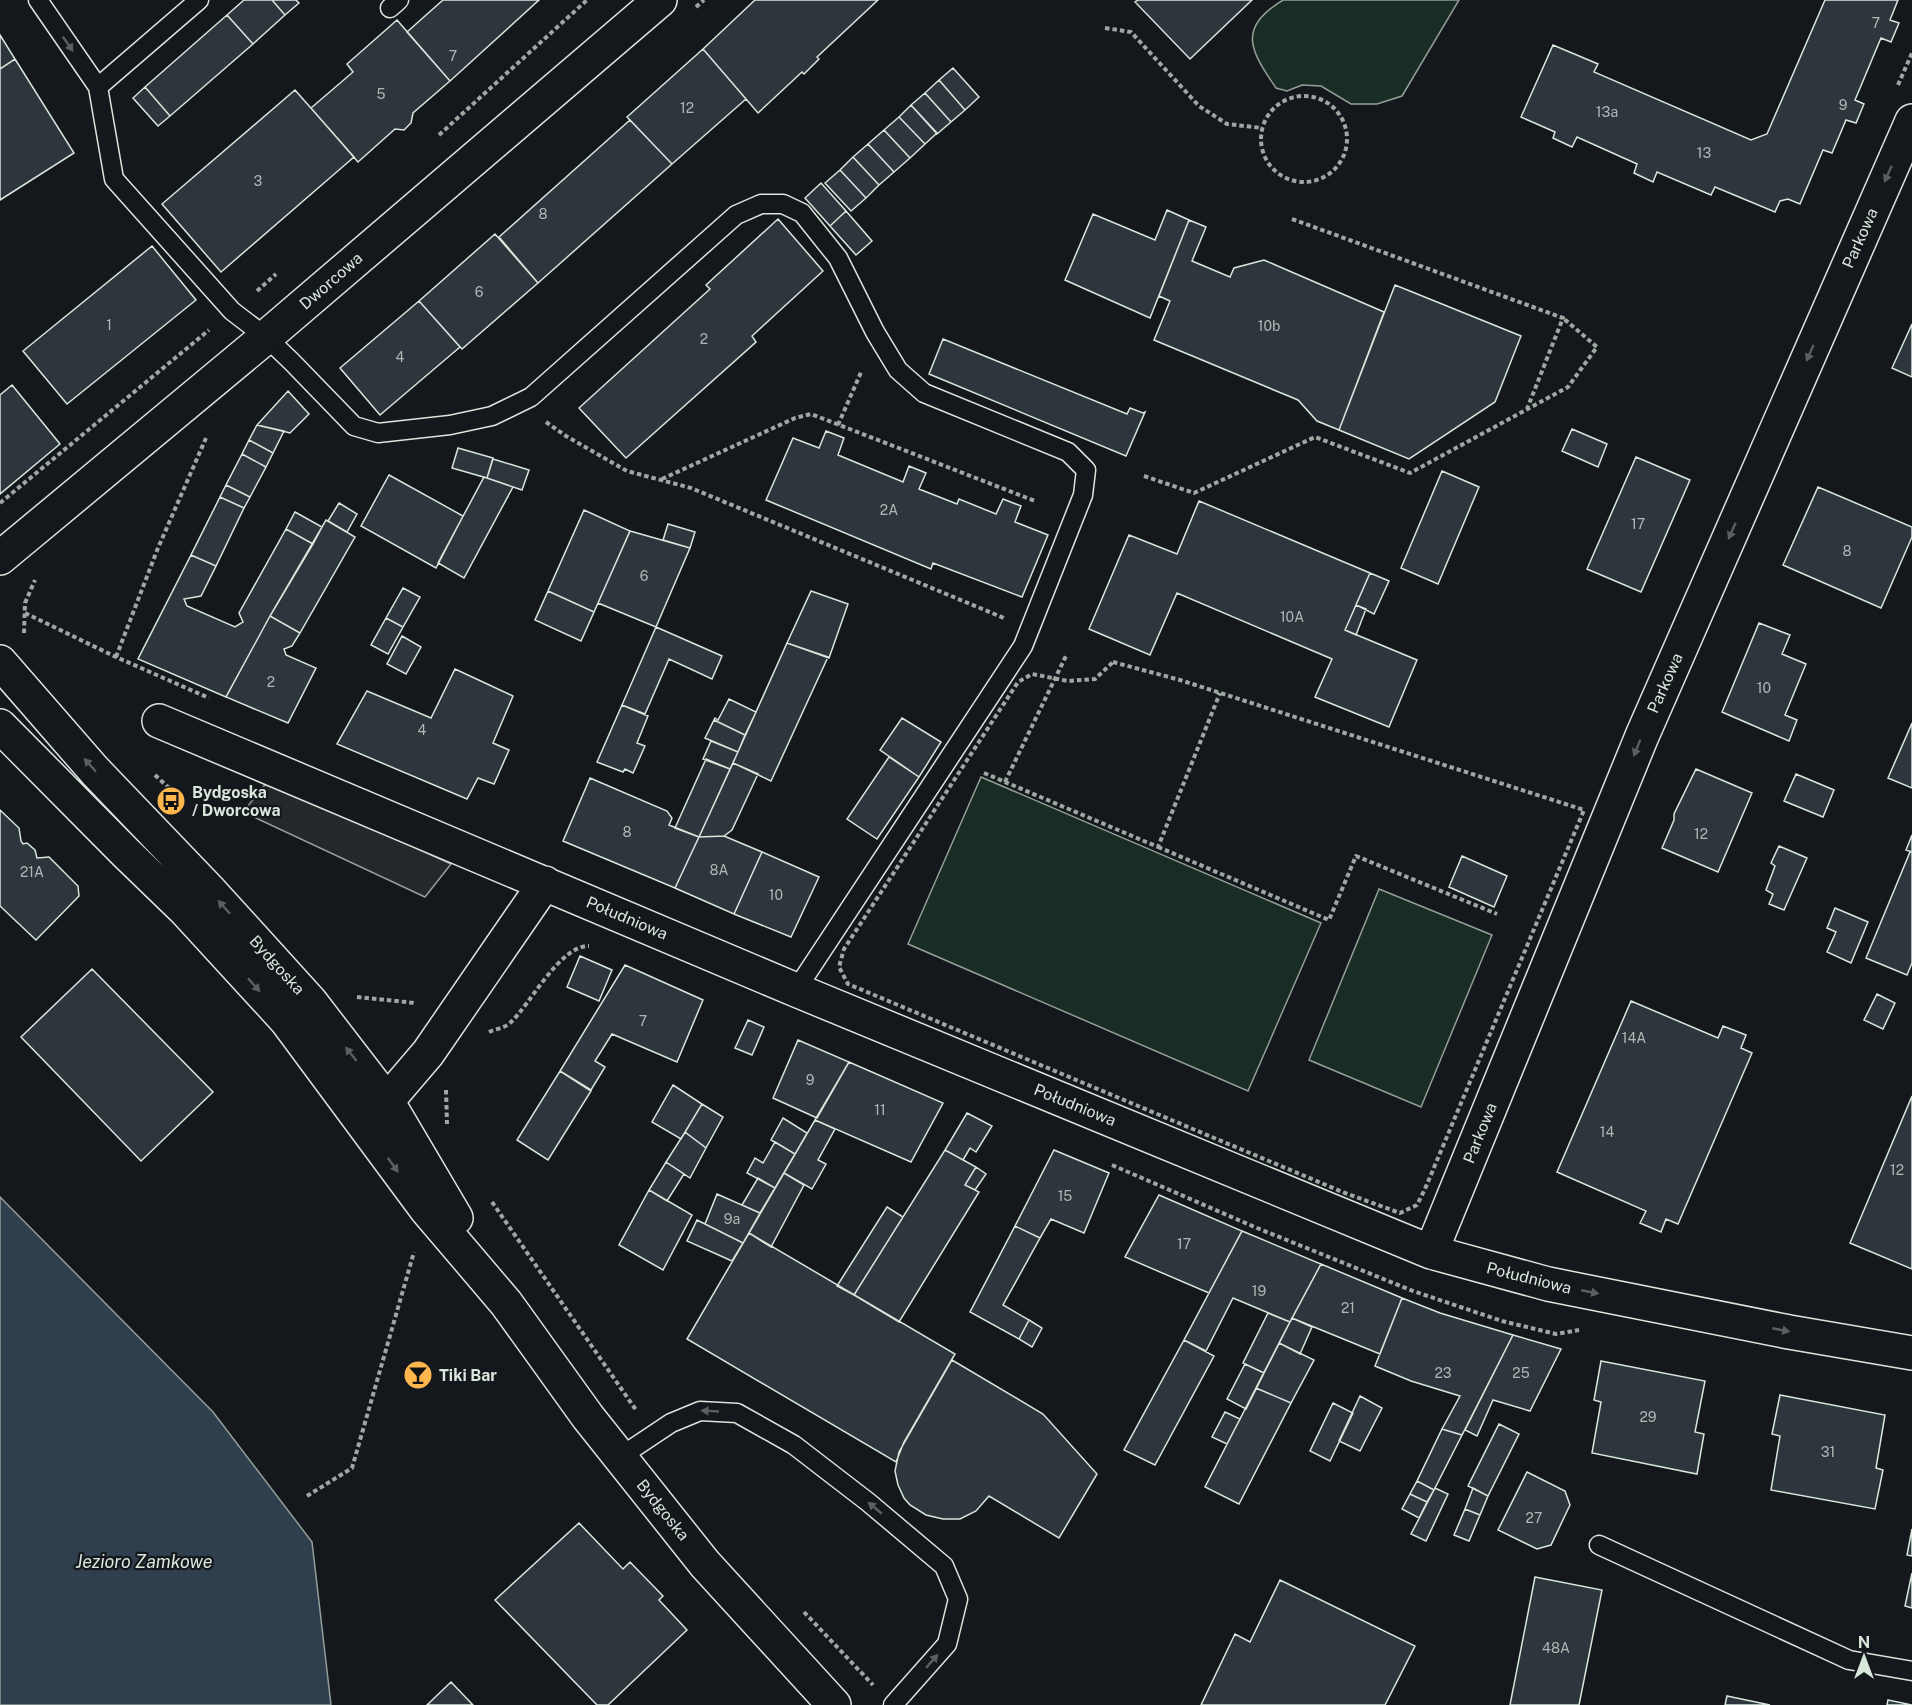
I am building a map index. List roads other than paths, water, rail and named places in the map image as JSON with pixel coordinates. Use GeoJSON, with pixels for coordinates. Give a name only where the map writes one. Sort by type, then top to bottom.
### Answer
{"type":"FeatureCollection","features":[{"type":"Feature","properties":{"kind":"street","name":"Dworcowa"},"geometry":{"type":"LineString","coordinates":[[0,558],[266,337],[660,0]]}},
{"type":"Feature","properties":{"kind":"street","name":"Parkowa"},"geometry":{"type":"LineString","coordinates":[[1431,1252],[1642,736],[1912,121]]}},
{"type":"Feature","properties":{"kind":"street","name":"Bydgoska"},"geometry":{"type":"LineString","coordinates":[[0,662],[95,771],[310,1001],[387,1101],[506,1303]]}},
{"type":"Feature","properties":{"kind":"street","name":"Południowa"},"geometry":{"type":"LineString","coordinates":[[159,721],[796,990],[1431,1252],[1548,1284],[1789,1332],[1912,1353]]}},
{"type":"Feature","properties":{"kind":"street","name":"Bydgoska"},"geometry":{"type":"LineString","coordinates":[[0,726],[186,911],[286,1020],[426,1209],[506,1303],[588,1417],[705,1564],[834,1705]]}},
{"type":"Feature","properties":{"kind":"street"},"geometry":{"type":"LineString","coordinates":[[359,1118],[387,1101],[433,1045],[545,883]]}},
{"type":"Feature","properties":{"kind":"lane"},"geometry":{"type":"LineString","coordinates":[[38,0],[98,87],[114,179],[232,311],[266,337],[354,426],[378,433],[450,425],[492,417],[531,398],[736,214],[761,204],[783,204],[802,213],[838,258],[875,332],[898,370],[924,393],[1068,452],[1086,470],[1083,495],[1023,646],[796,990]]}},
{"type":"Feature","properties":{"kind":"lane"},"geometry":{"type":"LineString","coordinates":[[98,87],[199,0]]}},
{"type":"Feature","properties":{"kind":"lane"},"geometry":{"type":"LineString","coordinates":[[620,1457],[671,1423],[700,1411],[737,1413],[794,1445],[868,1502],[944,1566],[958,1599],[947,1644],[893,1705]]}},
{"type":"Feature","properties":{"kind":"lane"},"geometry":{"type":"LineString","coordinates":[[1599,1545],[1849,1659],[1912,1671]]}},
{"type":"Feature","properties":{"kind":"water","name":"Jezioro Zamkowe"},"geometry":{"type":"Polygon","coordinates":[[[0,1197],[213,1412],[312,1542],[331,1705],[0,1705],[0,1197]]]}},
{"type":"Feature","properties":{"kind":"place","name":"Bydgoska / Dworcowa"},"geometry":{"type":"Point","coordinates":[171,801]}},
{"type":"Feature","properties":{"kind":"place","name":"Tiki Bar"},"geometry":{"type":"Point","coordinates":[418,1375]}}]}
